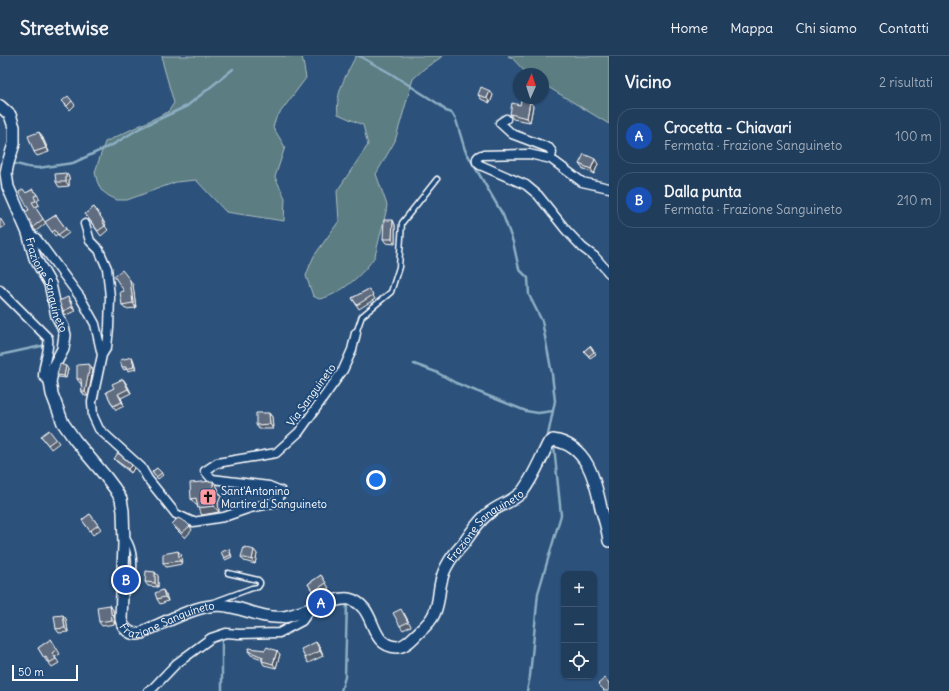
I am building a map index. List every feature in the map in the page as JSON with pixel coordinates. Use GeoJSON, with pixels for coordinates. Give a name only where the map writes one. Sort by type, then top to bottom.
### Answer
{"type":"FeatureCollection","features":[{"type":"Feature","properties":{"kind":"street","name":"Frazione Sanguineto"},"geometry":{"type":"LineString","coordinates":[[0,106],[10,115],[14,127],[14,144],[6,173],[8,187],[28,233],[35,258],[50,284],[55,307],[65,335],[63,349],[53,368],[50,382],[56,406],[63,423],[75,440],[115,489],[120,499],[123,511],[121,619],[122,624],[128,632],[133,634],[143,633],[204,606],[226,606],[262,616],[282,617],[310,610],[338,599],[348,599],[358,603],[365,609],[380,640],[384,643],[397,647],[404,645],[418,634],[434,615],[438,603],[442,578],[449,561],[489,512],[512,500],[522,491],[548,444],[552,440],[562,441],[571,446],[578,452],[589,468],[596,484],[609,541]]}},
{"type":"Feature","properties":{"kind":"street"},"geometry":{"type":"LineString","coordinates":[[506,119],[500,123],[512,134],[550,148],[552,152],[551,160]]}},
{"type":"Feature","properties":{"kind":"street"},"geometry":{"type":"LineString","coordinates":[[609,188],[582,182],[551,160],[529,154],[481,154],[477,158],[480,165],[526,185],[538,195],[566,230],[583,248],[595,257],[609,273]]}},
{"type":"Feature","properties":{"kind":"street","name":"Via Sanguineto"},"geometry":{"type":"LineString","coordinates":[[85,224],[90,241],[99,250],[107,268],[110,297],[107,347],[102,355],[92,402],[93,416],[99,429],[142,466],[148,479],[176,514],[193,522],[224,517],[250,508],[278,502],[282,491],[269,486],[212,479],[205,471],[217,463],[276,453],[282,448],[299,432],[343,370],[352,350],[356,333]]}},
{"type":"Feature","properties":{"kind":"street","name":"Via Sanguineto"},"geometry":{"type":"LineString","coordinates":[[28,233],[36,238],[80,297],[95,324],[102,355]]}},
{"type":"Feature","properties":{"kind":"street"},"geometry":{"type":"LineString","coordinates":[[0,290],[48,338],[49,347],[43,372],[44,376],[50,382]]}},
{"type":"Feature","properties":{"kind":"street"},"geometry":{"type":"LineString","coordinates":[[148,691],[153,688],[176,664],[211,638],[226,633],[279,633],[302,621],[310,610]]}},
{"type":"Feature","properties":{"kind":"lane"},"geometry":{"type":"LineString","coordinates":[[356,333],[362,316],[391,292],[399,267],[402,223],[437,179]]}},
{"type":"Feature","properties":{"kind":"lane"},"geometry":{"type":"LineString","coordinates":[[123,534],[128,539],[134,554],[133,587]]}},
{"type":"Feature","properties":{"kind":"lane"},"geometry":{"type":"LineString","coordinates":[[212,605],[215,601],[258,587],[260,584],[258,580],[228,574]]}},
{"type":"Feature","properties":{"kind":"green space"},"geometry":{"type":"Polygon","coordinates":[[[162,56],[302,56],[306,78],[276,118],[273,127],[285,147],[275,177],[285,198],[284,221],[226,212],[196,180],[176,182],[127,200],[117,200],[101,190],[95,172],[105,142],[168,112],[174,103],[162,56]]]}},
{"type":"Feature","properties":{"kind":"green space"},"geometry":{"type":"Polygon","coordinates":[[[356,56],[443,56],[425,68],[413,79],[395,141],[376,174],[387,205],[375,256],[371,263],[351,283],[327,297],[319,299],[313,296],[306,276],[314,256],[339,221],[337,191],[368,145],[363,125],[338,114],[338,99],[342,84],[356,56]]]}},
{"type":"Feature","properties":{"kind":"green space"},"geometry":{"type":"Polygon","coordinates":[[[508,56],[609,56],[609,124],[549,88],[549,68],[521,68],[508,56]]]}},
{"type":"Feature","properties":{"kind":"building"},"geometry":{"type":"Polygon","coordinates":[[[481,87],[490,91],[487,98],[478,95],[481,87]]]}},
{"type":"Feature","properties":{"kind":"building"},"geometry":{"type":"Polygon","coordinates":[[[68,96],[72,101],[67,106],[62,101],[68,96]]]}},
{"type":"Feature","properties":{"kind":"building"},"geometry":{"type":"Polygon","coordinates":[[[512,103],[520,105],[530,104],[527,118],[510,114],[512,103]]]}},
{"type":"Feature","properties":{"kind":"building"},"geometry":{"type":"Polygon","coordinates":[[[39,132],[46,148],[34,152],[28,136],[39,132]]]}},
{"type":"Feature","properties":{"kind":"building"},"geometry":{"type":"Polygon","coordinates":[[[584,154],[595,159],[591,169],[579,164],[584,154]]]}},
{"type":"Feature","properties":{"kind":"building"},"geometry":{"type":"Polygon","coordinates":[[[66,173],[66,182],[56,182],[55,174],[66,173]]]}},
{"type":"Feature","properties":{"kind":"building"},"geometry":{"type":"Polygon","coordinates":[[[23,189],[26,193],[33,189],[37,195],[34,196],[36,201],[32,202],[43,219],[33,227],[25,212],[29,210],[19,192],[23,189]]]}},
{"type":"Feature","properties":{"kind":"building"},"geometry":{"type":"Polygon","coordinates":[[[94,207],[103,220],[102,221],[105,226],[98,231],[85,214],[94,207]]]}},
{"type":"Feature","properties":{"kind":"building"},"geometry":{"type":"Polygon","coordinates":[[[56,215],[66,229],[58,235],[55,230],[52,232],[45,222],[56,215]]]}},
{"type":"Feature","properties":{"kind":"building"},"geometry":{"type":"Polygon","coordinates":[[[384,220],[393,220],[392,239],[383,239],[384,220]]]}},
{"type":"Feature","properties":{"kind":"building"},"geometry":{"type":"Polygon","coordinates":[[[122,270],[130,280],[133,303],[122,305],[120,292],[124,291],[114,276],[122,270]]]}},
{"type":"Feature","properties":{"kind":"building"},"geometry":{"type":"Polygon","coordinates":[[[369,289],[373,295],[357,305],[352,298],[369,289]]]}},
{"type":"Feature","properties":{"kind":"building"},"geometry":{"type":"Polygon","coordinates":[[[68,297],[72,307],[63,311],[59,301],[68,297]]]}},
{"type":"Feature","properties":{"kind":"building"},"geometry":{"type":"Polygon","coordinates":[[[590,346],[594,352],[589,356],[584,351],[590,346]]]}},
{"type":"Feature","properties":{"kind":"building"},"geometry":{"type":"Polygon","coordinates":[[[132,357],[134,367],[126,369],[126,367],[122,367],[120,360],[132,357]]]}},
{"type":"Feature","properties":{"kind":"building"},"geometry":{"type":"Polygon","coordinates":[[[60,364],[66,366],[64,376],[57,375],[60,364]]]}},
{"type":"Feature","properties":{"kind":"building"},"geometry":{"type":"Polygon","coordinates":[[[89,364],[85,392],[82,392],[81,379],[77,379],[77,365],[89,364]]]}},
{"type":"Feature","properties":{"kind":"building"},"geometry":{"type":"Polygon","coordinates":[[[123,379],[128,389],[118,394],[122,402],[113,406],[106,392],[114,388],[112,384],[123,379]]]}},
{"type":"Feature","properties":{"kind":"building"},"geometry":{"type":"Polygon","coordinates":[[[256,413],[269,413],[270,424],[256,425],[256,413]]]}},
{"type":"Feature","properties":{"kind":"building"},"geometry":{"type":"Polygon","coordinates":[[[49,430],[56,439],[48,445],[41,436],[49,430]]]}},
{"type":"Feature","properties":{"kind":"building"},"geometry":{"type":"Polygon","coordinates":[[[118,453],[132,465],[128,469],[114,459],[118,453]]]}},
{"type":"Feature","properties":{"kind":"building"},"geometry":{"type":"Polygon","coordinates":[[[157,468],[162,473],[156,477],[152,472],[157,468]]]}},
{"type":"Feature","properties":{"kind":"building"},"geometry":{"type":"Polygon","coordinates":[[[213,481],[213,487],[217,490],[213,497],[214,506],[198,508],[196,498],[191,499],[190,483],[213,481]]]}},
{"type":"Feature","properties":{"kind":"building"},"geometry":{"type":"Polygon","coordinates":[[[90,514],[98,525],[90,531],[82,520],[90,514]]]}},
{"type":"Feature","properties":{"kind":"building"},"geometry":{"type":"Polygon","coordinates":[[[178,518],[190,526],[182,533],[172,524],[178,518]]]}},
{"type":"Feature","properties":{"kind":"building"},"geometry":{"type":"Polygon","coordinates":[[[244,547],[254,550],[252,560],[241,557],[244,547]]]}},
{"type":"Feature","properties":{"kind":"building"},"geometry":{"type":"Polygon","coordinates":[[[229,549],[231,555],[224,558],[221,552],[229,549]]]}},
{"type":"Feature","properties":{"kind":"building"},"geometry":{"type":"Polygon","coordinates":[[[178,551],[180,561],[163,563],[163,554],[178,551]]]}},
{"type":"Feature","properties":{"kind":"building"},"geometry":{"type":"Polygon","coordinates":[[[146,571],[155,572],[155,583],[145,582],[146,571]]]}},
{"type":"Feature","properties":{"kind":"building"},"geometry":{"type":"Polygon","coordinates":[[[321,575],[326,583],[313,592],[308,584],[321,575]]]}},
{"type":"Feature","properties":{"kind":"building"},"geometry":{"type":"Polygon","coordinates":[[[163,590],[165,597],[157,599],[155,593],[163,590]]]}},
{"type":"Feature","properties":{"kind":"building"},"geometry":{"type":"Polygon","coordinates":[[[110,605],[112,620],[99,622],[97,607],[110,605]]]}},
{"type":"Feature","properties":{"kind":"building"},"geometry":{"type":"Polygon","coordinates":[[[401,609],[408,622],[400,626],[393,613],[401,609]]]}},
{"type":"Feature","properties":{"kind":"building"},"geometry":{"type":"Polygon","coordinates":[[[63,615],[65,628],[56,629],[54,616],[63,615]]]}},
{"type":"Feature","properties":{"kind":"building"},"geometry":{"type":"Polygon","coordinates":[[[51,639],[57,649],[52,653],[56,659],[49,663],[38,648],[51,639]]]}},
{"type":"Feature","properties":{"kind":"building"},"geometry":{"type":"Polygon","coordinates":[[[316,642],[320,651],[305,658],[301,649],[316,642]]]}},
{"type":"Feature","properties":{"kind":"building"},"geometry":{"type":"Polygon","coordinates":[[[267,647],[277,651],[273,664],[262,661],[263,657],[248,651],[249,648],[265,650],[267,647]]]}},
{"type":"Feature","properties":{"kind":"building"},"geometry":{"type":"Polygon","coordinates":[[[605,678],[609,683],[609,691],[603,691],[604,690],[598,684],[605,678]]]}},
{"type":"Feature","properties":{"kind":"waterway"},"geometry":{"type":"LineString","coordinates":[[359,56],[390,73],[440,105],[446,111],[452,113],[456,120],[465,150],[503,215],[513,242],[519,269],[528,278],[529,295],[542,321],[552,374],[555,401],[548,435]]}},
{"type":"Feature","properties":{"kind":"waterway"},"geometry":{"type":"LineString","coordinates":[[12,163],[38,168],[73,163],[114,144],[140,128],[187,106],[233,69]]}},
{"type":"Feature","properties":{"kind":"waterway"},"geometry":{"type":"LineString","coordinates":[[0,355],[46,345]]}},
{"type":"Feature","properties":{"kind":"waterway"},"geometry":{"type":"LineString","coordinates":[[414,364],[436,372],[456,383],[526,411],[538,413],[553,411]]}},
{"type":"Feature","properties":{"kind":"waterway"},"geometry":{"type":"LineString","coordinates":[[527,691],[530,676],[538,593],[561,515],[554,446]]}},
{"type":"Feature","properties":{"kind":"waterway"},"geometry":{"type":"LineString","coordinates":[[341,691],[345,677],[347,602]]}},
{"type":"Feature","properties":{"kind":"waterway"},"geometry":{"type":"LineString","coordinates":[[222,642],[222,691]]}},
{"type":"Feature","properties":{"kind":"place","name":"Sant'Antonino Martire di Sanguineto"},"geometry":{"type":"Point","coordinates":[208,497]}},
{"type":"Feature","properties":{"kind":"place","name":"Dalla punta"},"geometry":{"type":"Point","coordinates":[126,580]}},
{"type":"Feature","properties":{"kind":"place","name":"Crocetta - Chiavari"},"geometry":{"type":"Point","coordinates":[321,603]}}]}
